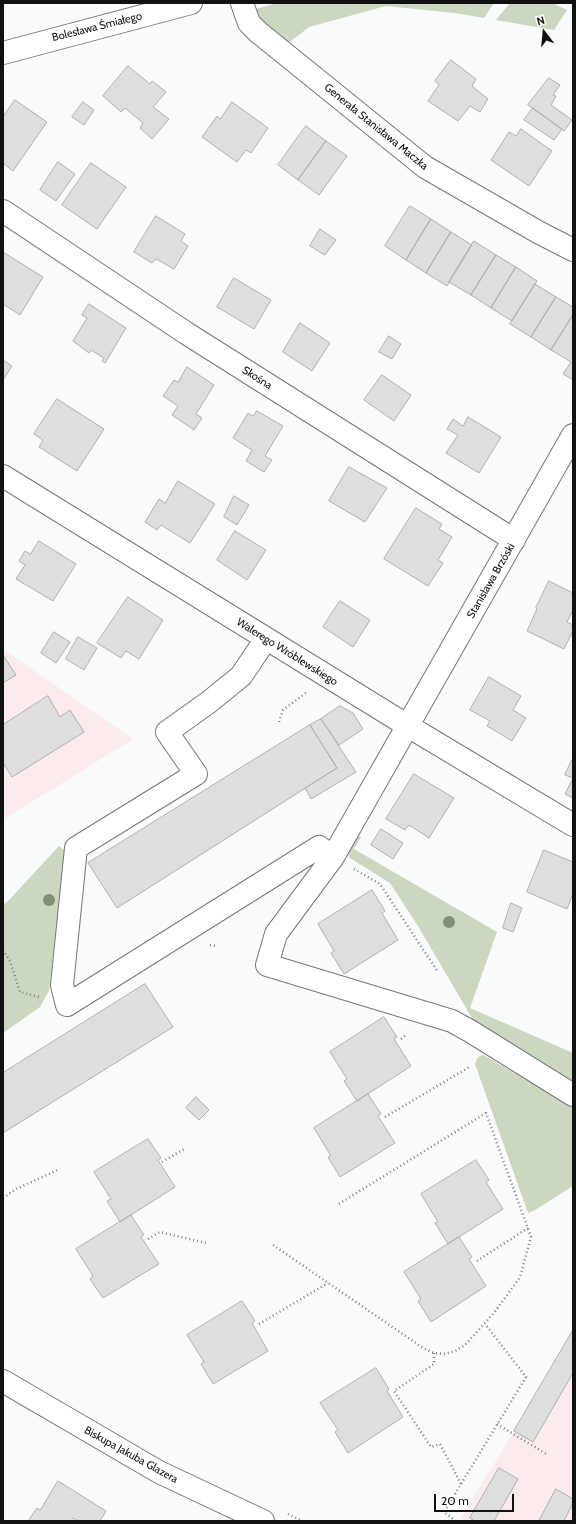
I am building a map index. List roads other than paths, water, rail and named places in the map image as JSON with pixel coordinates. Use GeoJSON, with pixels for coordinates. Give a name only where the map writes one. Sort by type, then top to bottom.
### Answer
{"type":"FeatureCollection","features":[{"type":"Feature","properties":{"kind":"street","name":"Bolesława Śmiałego"},"geometry":{"type":"LineString","coordinates":[[3,53],[191,3]]}},
{"type":"Feature","properties":{"kind":"street","name":"Generała Stanisława Maczka"},"geometry":{"type":"LineString","coordinates":[[242,3],[249,23],[258,32],[424,167],[538,232],[573,250]]}},
{"type":"Feature","properties":{"kind":"street","name":"Skośna"},"geometry":{"type":"LineString","coordinates":[[3,211],[186,333],[514,540]]}},
{"type":"Feature","properties":{"kind":"street","name":"Stanisława Brzóski"},"geometry":{"type":"LineString","coordinates":[[573,435],[348,830],[326,852],[276,934],[267,965],[452,1021],[573,1095]]}},
{"type":"Feature","properties":{"kind":"street","name":"Walerego Wróblewskiego"},"geometry":{"type":"LineString","coordinates":[[3,476],[408,726],[573,825]]}},
{"type":"Feature","properties":{"kind":"street"},"geometry":{"type":"LineString","coordinates":[[266,639],[241,676],[167,732],[196,774],[76,848],[62,985],[66,1005],[326,852]]}},
{"type":"Feature","properties":{"kind":"street","name":"Biskupa Jakuba Glazera"},"geometry":{"type":"LineString","coordinates":[[3,1381],[159,1472],[263,1521]]}}]}
